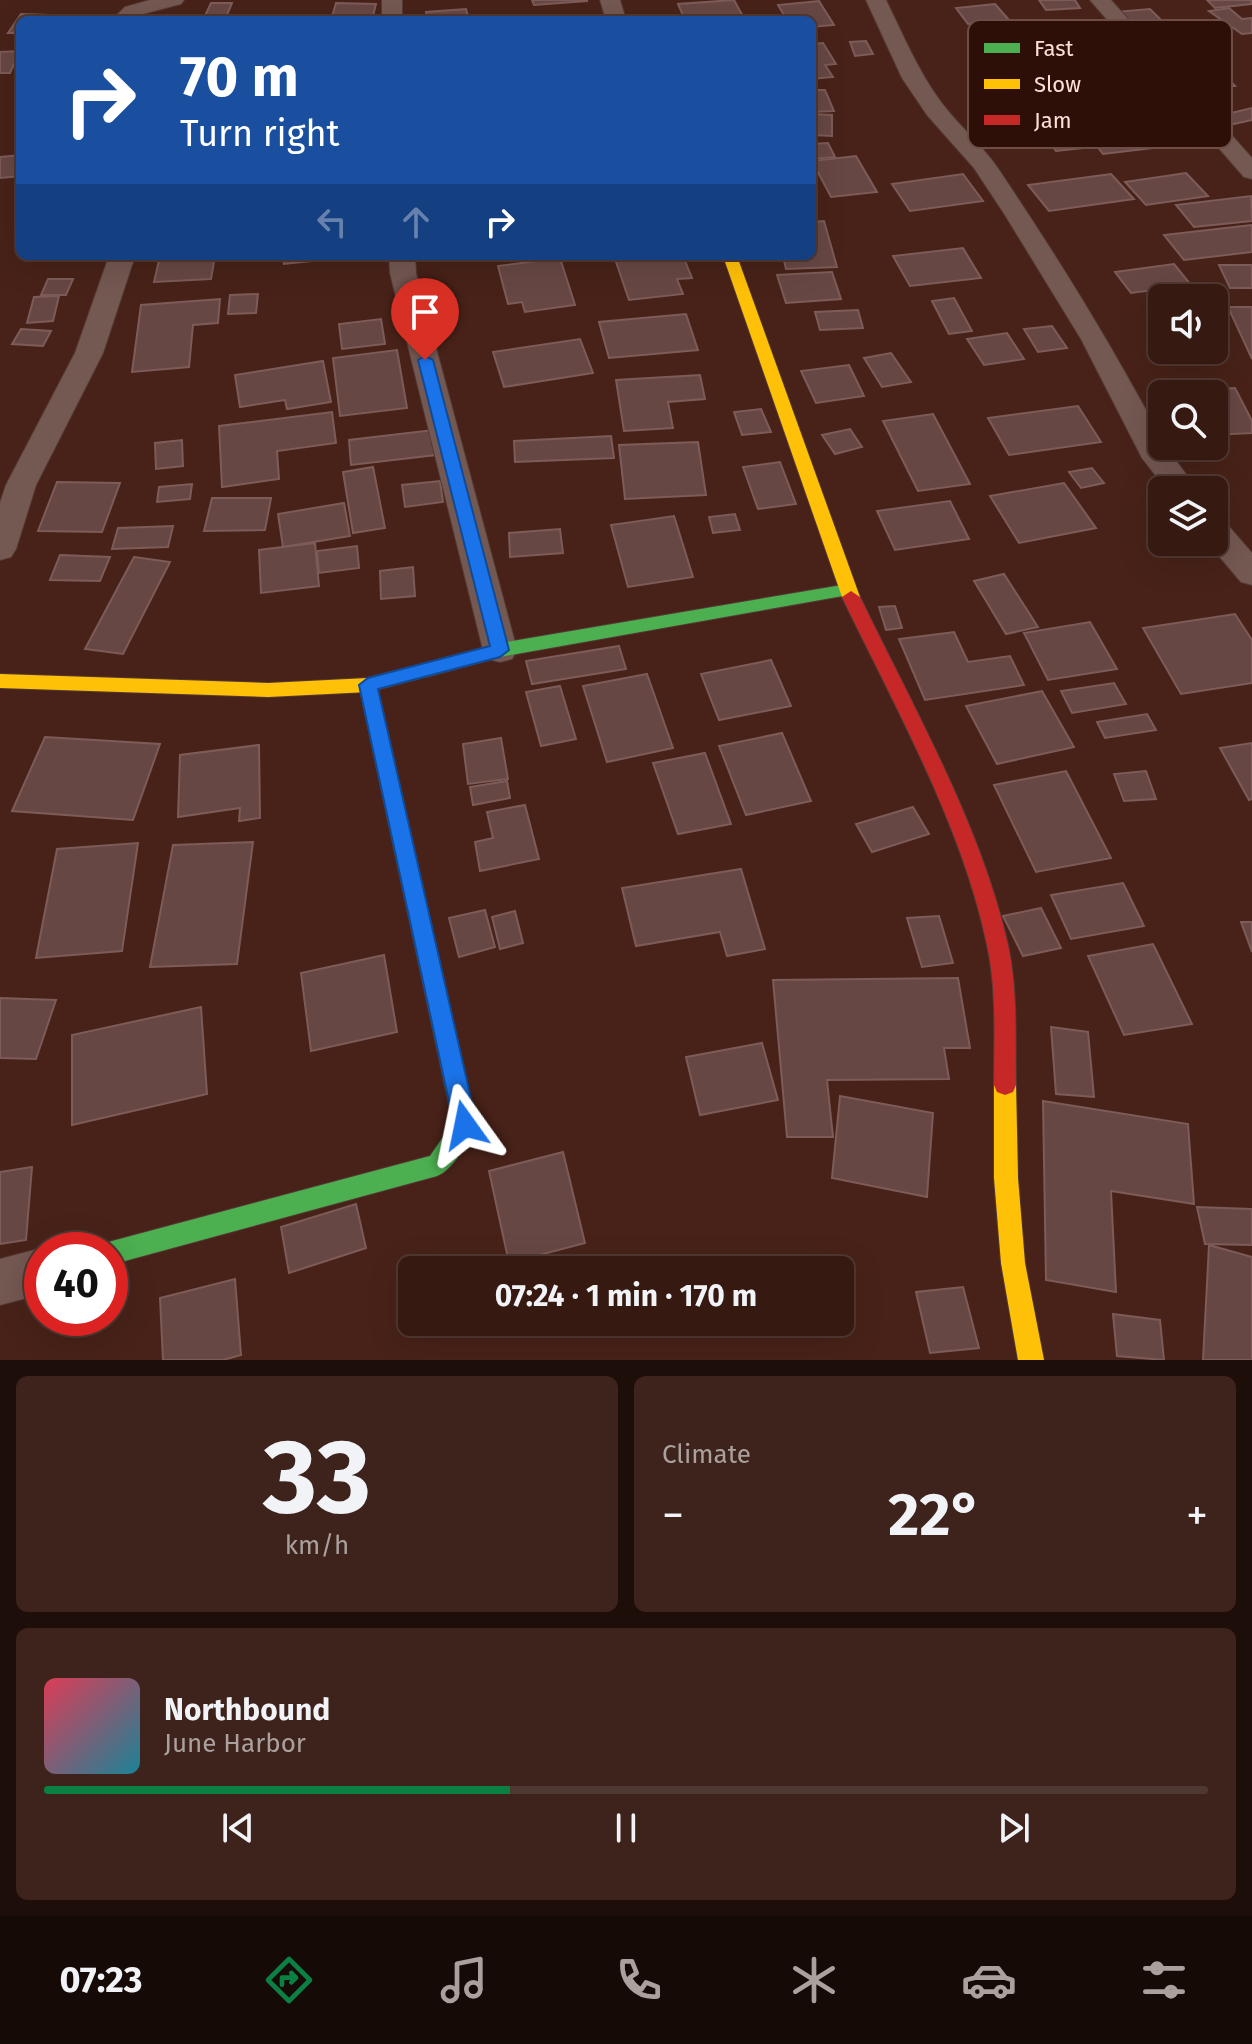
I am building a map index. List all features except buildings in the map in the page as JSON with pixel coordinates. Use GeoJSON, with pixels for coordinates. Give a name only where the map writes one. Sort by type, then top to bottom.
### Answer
{"type":"FeatureCollection","features":[{"type":"Feature","properties":{"kind":"street"},"geometry":{"type":"LineString","coordinates":[[126,16],[132,11],[176,0],[194,16]]}},
{"type":"Feature","properties":{"kind":"street"},"geometry":{"type":"LineString","coordinates":[[876,0],[913,78],[935,110],[968,147]]}},
{"type":"Feature","properties":{"kind":"street"},"geometry":{"type":"LineString","coordinates":[[1100,0],[1118,20]]}},
{"type":"Feature","properties":{"kind":"street"},"geometry":{"type":"LineString","coordinates":[[1232,135],[1252,131]]}},
{"type":"Feature","properties":{"kind":"street"},"geometry":{"type":"LineString","coordinates":[[969,148],[983,164],[1095,339],[1157,458],[1172,476]]}},
{"type":"Feature","properties":{"kind":"street"},"geometry":{"type":"LineString","coordinates":[[1231,148],[1252,172]]}},
{"type":"Feature","properties":{"kind":"street"},"geometry":{"type":"LineString","coordinates":[[0,549],[21,485],[89,353],[121,260]]}},
{"type":"Feature","properties":{"kind":"street"},"geometry":{"type":"LineString","coordinates":[[402,260],[403,273],[500,650]]}},
{"type":"Feature","properties":{"kind":"street"},"geometry":{"type":"LineString","coordinates":[[731,260],[848,590],[948,802],[994,929],[1004,1004],[1007,1192],[1013,1263],[1031,1360]]}},
{"type":"Feature","properties":{"kind":"street"},"geometry":{"type":"LineString","coordinates":[[1228,546],[1252,574]]}},
{"type":"Feature","properties":{"kind":"street"},"geometry":{"type":"LineString","coordinates":[[0,681],[268,690],[368,685],[500,650],[848,590]]}},
{"type":"Feature","properties":{"kind":"street"},"geometry":{"type":"LineString","coordinates":[[128,1248],[437,1165],[465,1125],[368,685]]}},
{"type":"Feature","properties":{"kind":"street"},"geometry":{"type":"LineString","coordinates":[[0,1282],[24,1276]]}},
{"type":"Feature","properties":{"kind":"traffic: fast"},"geometry":{"type":"LineString","coordinates":[[426,670],[500,650],[848,590]]}},
{"type":"Feature","properties":{"kind":"traffic: fast"},"geometry":{"type":"LineString","coordinates":[[128,1248],[437,1165],[465,1125],[368,685]]}},
{"type":"Feature","properties":{"kind":"traffic: slow"},"geometry":{"type":"LineString","coordinates":[[731,260],[851,597]]}},
{"type":"Feature","properties":{"kind":"traffic: slow"},"geometry":{"type":"LineString","coordinates":[[0,681],[268,690],[368,685],[426,670]]}},
{"type":"Feature","properties":{"kind":"traffic: slow"},"geometry":{"type":"LineString","coordinates":[[1005,1085],[1006,1178],[1013,1263],[1031,1360]]}},
{"type":"Feature","properties":{"kind":"traffic: jam"},"geometry":{"type":"LineString","coordinates":[[851,597],[929,759],[980,884],[1001,965],[1005,1085]]}},
{"type":"Feature","properties":{"kind":"route"},"geometry":{"type":"LineString","coordinates":[[425,360],[500,650],[368,685],[465,1125]]}}]}
